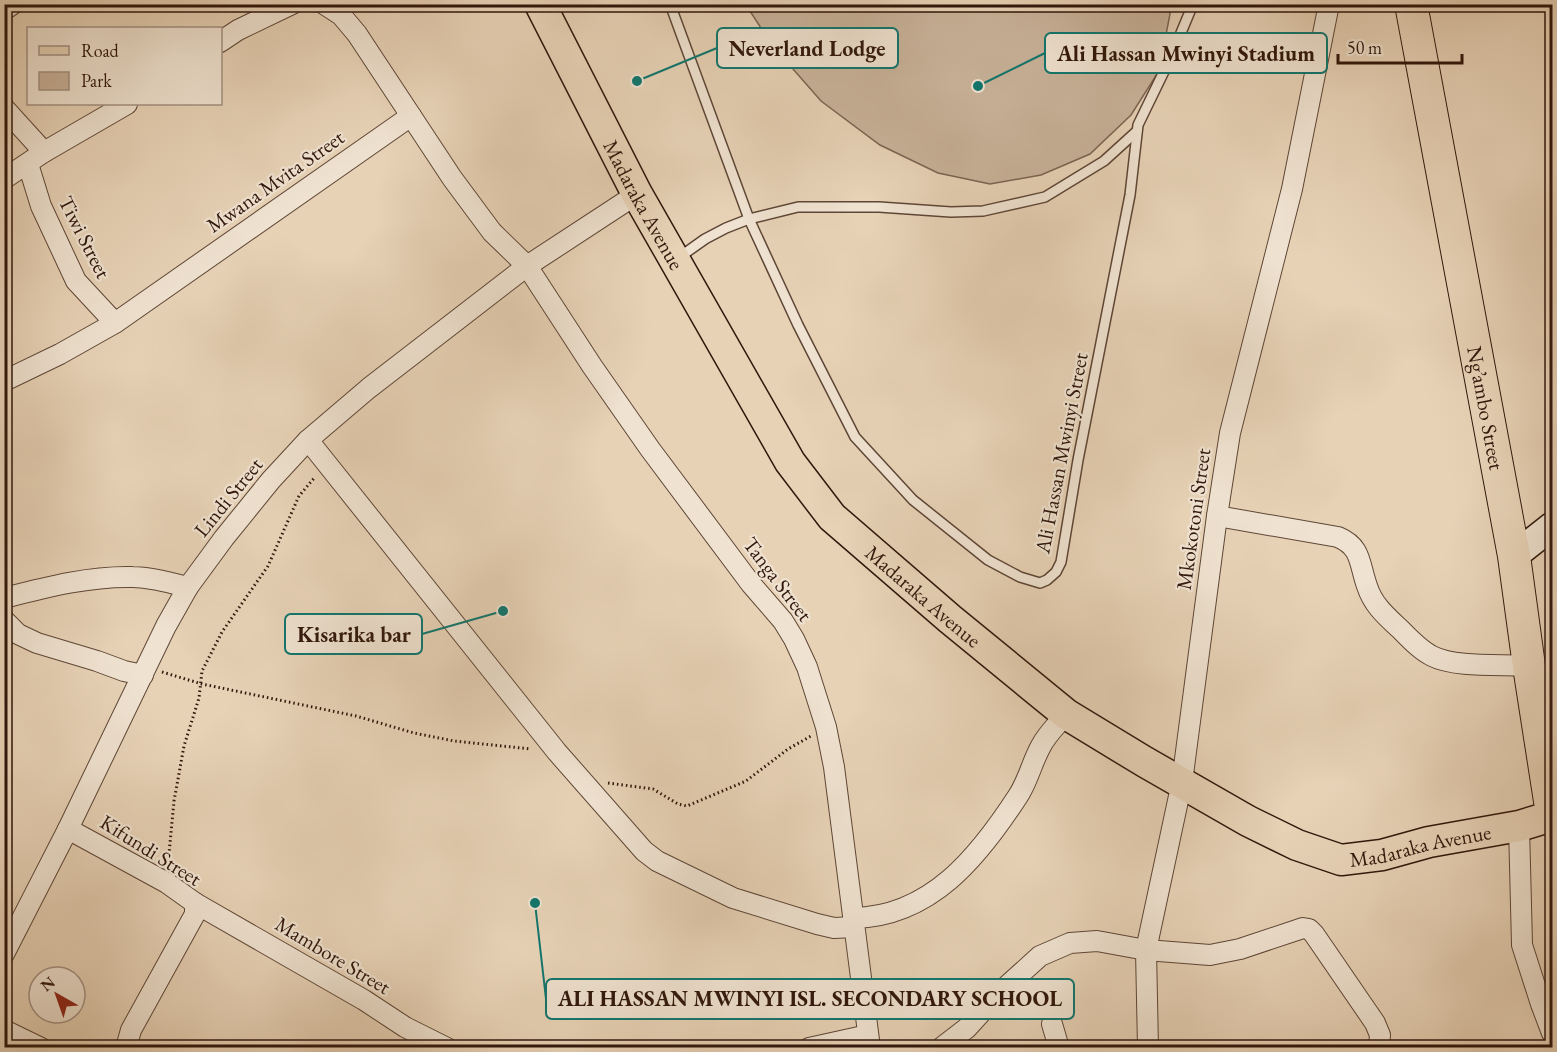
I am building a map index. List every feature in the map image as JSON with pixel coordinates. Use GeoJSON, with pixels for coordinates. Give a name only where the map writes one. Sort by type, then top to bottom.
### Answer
{"type":"FeatureCollection","features":[{"type":"Feature","properties":{"kind":"highway","name":"Ng’ambo Street"},"geometry":{"type":"LineString","coordinates":[[1411,4],[1514,556],[1528,666],[1552,815]]}},
{"type":"Feature","properties":{"kind":"main road","name":"Madaraka Avenue"},"geometry":{"type":"LineString","coordinates":[[540,4],[637,194],[790,462],[832,517],[950,619],[1066,714],[1248,821],[1297,845],[1341,860],[1382,855],[1429,842],[1519,826],[1552,815]]}},
{"type":"Feature","properties":{"kind":"main road"},"geometry":{"type":"LineString","coordinates":[[1514,556],[1552,526]]}},
{"type":"Feature","properties":{"kind":"street"},"geometry":{"type":"LineString","coordinates":[[4,9],[13,4]]}},
{"type":"Feature","properties":{"kind":"street"},"geometry":{"type":"LineString","coordinates":[[222,41],[238,30],[291,4]]}},
{"type":"Feature","properties":{"kind":"street"},"geometry":{"type":"LineString","coordinates":[[324,4],[341,15],[357,34],[452,178],[492,232],[527,266]]}},
{"type":"Feature","properties":{"kind":"street","name":"Mkokotoni Street"},"geometry":{"type":"LineString","coordinates":[[1148,1047],[1146,950],[1182,782],[1216,516],[1230,433],[1292,189],[1329,4]]}},
{"type":"Feature","properties":{"kind":"street"},"geometry":{"type":"LineString","coordinates":[[4,179],[44,152],[125,105]]}},
{"type":"Feature","properties":{"kind":"street"},"geometry":{"type":"LineString","coordinates":[[4,108],[44,152]]}},
{"type":"Feature","properties":{"kind":"street","name":"Mwana Mvita Street"},"geometry":{"type":"LineString","coordinates":[[4,381],[60,354],[114,322],[411,116]]}},
{"type":"Feature","properties":{"kind":"street","name":"Tiwi Street"},"geometry":{"type":"LineString","coordinates":[[28,164],[41,206],[76,281],[114,322]]}},
{"type":"Feature","properties":{"kind":"street","name":"Lindi Street"},"geometry":{"type":"LineString","coordinates":[[4,954],[68,829],[166,626],[188,587],[264,489],[308,440],[369,388],[527,266],[637,194]]}},
{"type":"Feature","properties":{"kind":"street","name":"Tanga Street"},"geometry":{"type":"LineString","coordinates":[[527,266],[579,348],[650,449],[751,584],[783,621],[807,667],[826,727],[834,767],[869,1041]]}},
{"type":"Feature","properties":{"kind":"street"},"geometry":{"type":"LineString","coordinates":[[308,440],[557,752],[618,824],[657,861],[733,898],[834,928],[912,906],[948,881],[973,855],[1019,794],[1042,743],[1066,714]]}},
{"type":"Feature","properties":{"kind":"street"},"geometry":{"type":"LineString","coordinates":[[1216,516],[1338,537],[1349,542],[1356,550],[1375,604],[1425,652],[1448,662],[1528,666]]}},
{"type":"Feature","properties":{"kind":"street"},"geometry":{"type":"LineString","coordinates":[[4,598],[65,582],[104,578],[135,577],[188,587]]}},
{"type":"Feature","properties":{"kind":"street"},"geometry":{"type":"LineString","coordinates":[[4,620],[18,634],[37,643],[124,671],[145,671]]}},
{"type":"Feature","properties":{"kind":"street"},"geometry":{"type":"LineString","coordinates":[[1519,826],[1522,945],[1552,1034]]}},
{"type":"Feature","properties":{"kind":"street","name":"Kifundi Street"},"geometry":{"type":"LineString","coordinates":[[68,829],[167,883],[195,903],[195,914],[131,1030],[126,1047]]}},
{"type":"Feature","properties":{"kind":"street","name":"Mambore Street"},"geometry":{"type":"LineString","coordinates":[[195,903],[364,1000],[405,1027],[447,1047]]}},
{"type":"Feature","properties":{"kind":"street"},"geometry":{"type":"LineString","coordinates":[[941,1047],[967,1028],[1020,973],[1040,956],[1054,948],[1070,943],[1097,940],[1146,950],[1210,955],[1240,949],[1303,928],[1309,929],[1375,1023],[1380,1035],[1377,1047]]}},
{"type":"Feature","properties":{"kind":"street"},"geometry":{"type":"LineString","coordinates":[[1052,1024],[1059,1047]]}},
{"type":"Feature","properties":{"kind":"street"},"geometry":{"type":"LineString","coordinates":[[4,1030],[41,1047]]}},
{"type":"Feature","properties":{"kind":"street"},"geometry":{"type":"LineString","coordinates":[[809,1047],[869,1041]]}},
{"type":"Feature","properties":{"kind":"lane","name":"Ali Hassan Mwinyi Street"},"geometry":{"type":"LineString","coordinates":[[670,4],[749,219],[798,325],[855,437],[912,500],[988,560],[1020,578],[1040,583],[1056,572],[1061,562],[1078,460],[1130,195],[1138,125],[1171,57],[1192,4]]}},
{"type":"Feature","properties":{"kind":"lane","name":"Ali Hassan Mwinyi Street"},"geometry":{"type":"LineString","coordinates":[[675,261],[705,239],[749,219],[798,207],[983,211],[1046,197],[1104,160],[1137,131]]}},
{"type":"Feature","properties":{"kind":"path"},"geometry":{"type":"LineString","coordinates":[[167,883],[174,801],[184,746],[202,684],[202,671],[209,654],[238,606],[268,566],[299,496],[326,465]]}},
{"type":"Feature","properties":{"kind":"path"},"geometry":{"type":"LineString","coordinates":[[145,671],[356,716],[414,733],[454,741],[557,752]]}},
{"type":"Feature","properties":{"kind":"path"},"geometry":{"type":"LineString","coordinates":[[580,778],[653,789],[678,804],[687,806],[746,781],[788,749],[826,727]]}},
{"type":"Feature","properties":{"kind":"green space"},"geometry":{"type":"Polygon","coordinates":[[[746,5],[1169,5],[1170,14],[1159,71],[1131,115],[1090,154],[1041,175],[990,184],[938,173],[880,145],[821,101],[772,45],[746,5]]]}},
{"type":"Feature","properties":{"kind":"place","name":"Neverland Lodge"},"geometry":{"type":"Point","coordinates":[637,81]}},
{"type":"Feature","properties":{"kind":"place","name":"Ali Hassan Mwinyi Stadium"},"geometry":{"type":"Point","coordinates":[978,86]}},
{"type":"Feature","properties":{"kind":"place","name":"Kisarika bar"},"geometry":{"type":"Point","coordinates":[503,611]}},
{"type":"Feature","properties":{"kind":"place","name":"ALI HASSAN MWINYI ISL. SECONDARY SCHOOL"},"geometry":{"type":"Point","coordinates":[535,903]}}]}
